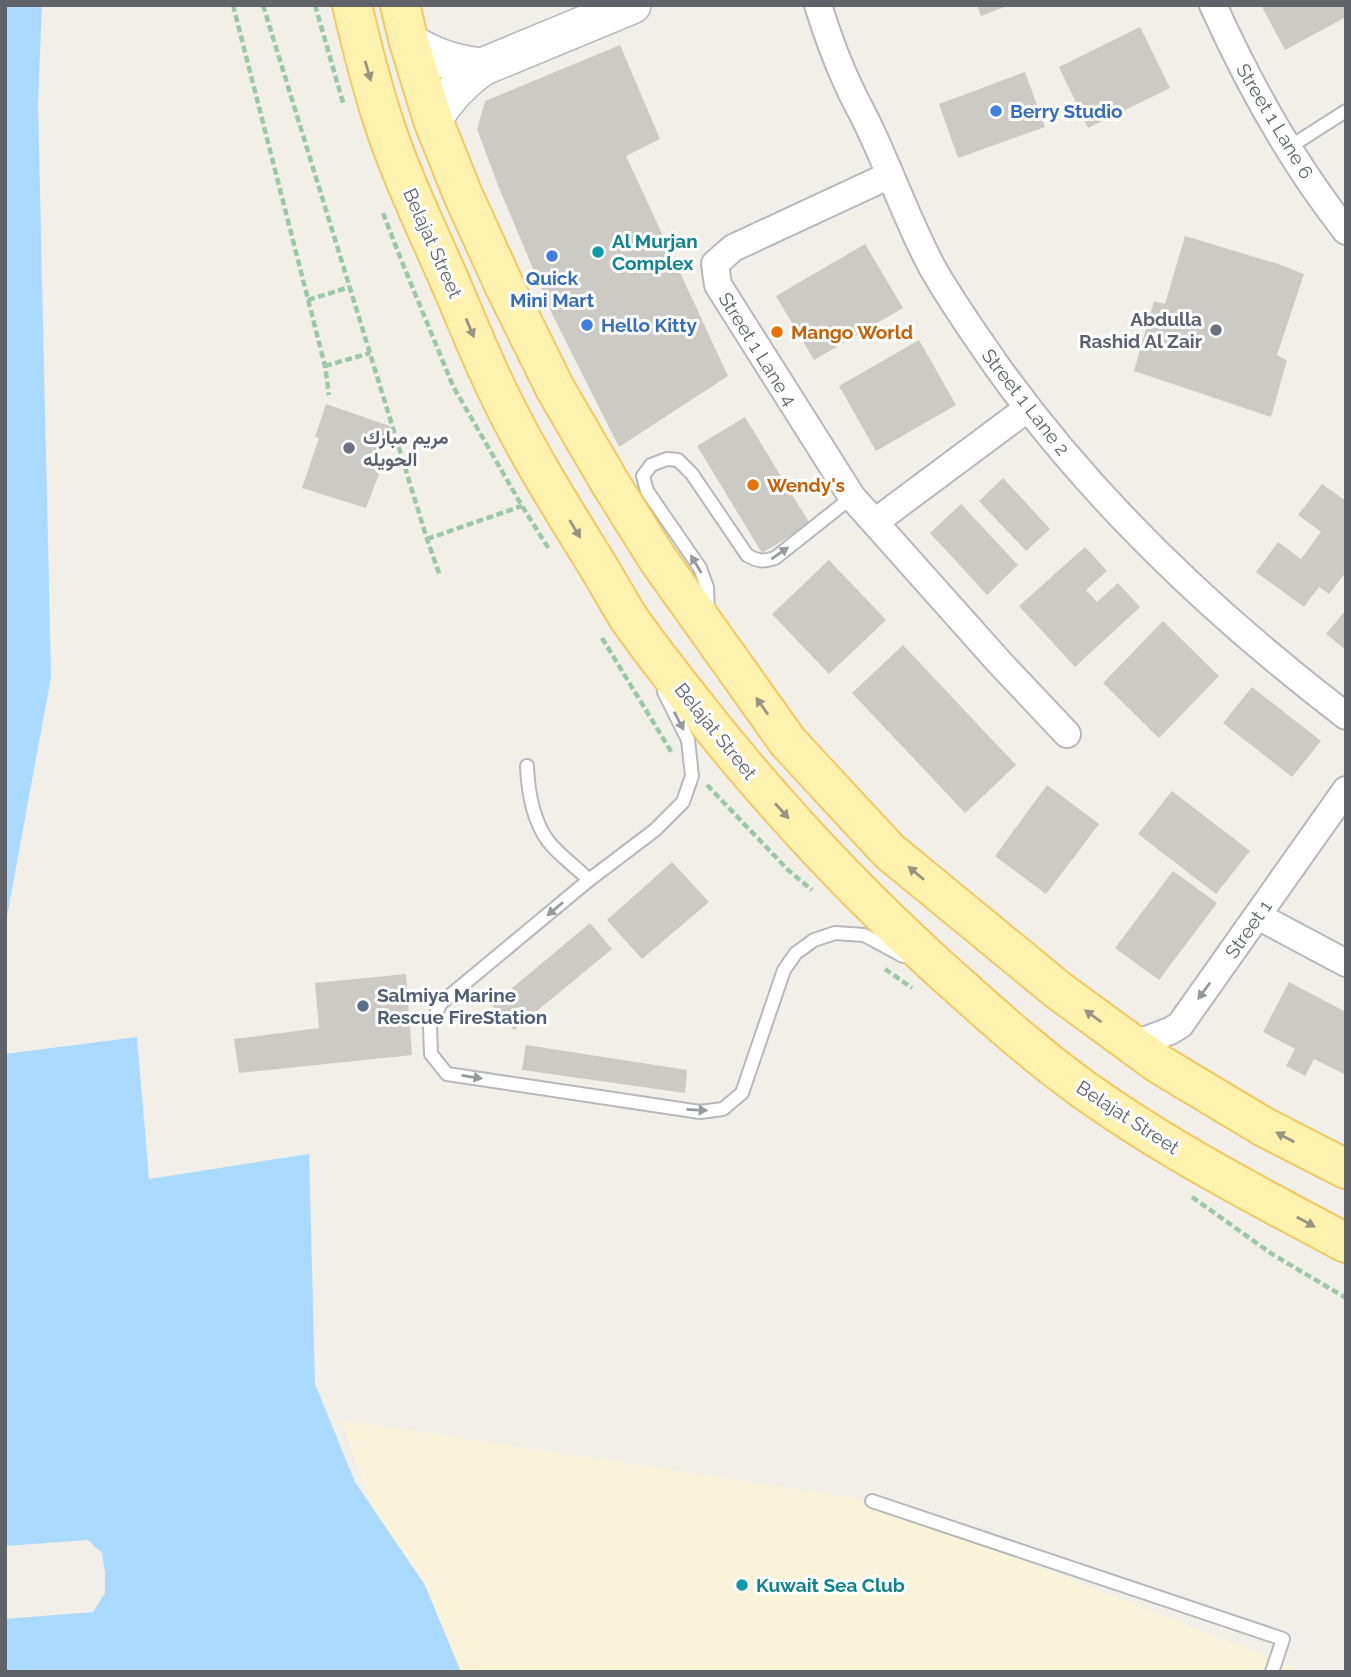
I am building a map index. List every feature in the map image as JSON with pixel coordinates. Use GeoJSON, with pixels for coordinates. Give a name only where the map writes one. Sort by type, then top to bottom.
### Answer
{"type":"FeatureCollection","features":[{"type":"Feature","properties":{"kind":"main road","name":"Belajat Street"},"geometry":{"type":"LineString","coordinates":[[352,5],[382,118],[403,174],[505,405],[554,494],[627,616],[728,748],[848,882],[899,932],[1045,1060],[1135,1124],[1182,1153],[1345,1244]]}},
{"type":"Feature","properties":{"kind":"main road"},"geometry":{"type":"LineString","coordinates":[[400,5],[433,120],[479,230],[556,390],[657,558],[788,742],[889,851],[1058,990],[1158,1064],[1264,1126],[1346,1169]]}},
{"type":"Feature","properties":{"kind":"street"},"geometry":{"type":"LineString","coordinates":[[433,120],[454,90],[482,67],[632,5]]}},
{"type":"Feature","properties":{"kind":"street","name":"Street 1 Lane 2"},"geometry":{"type":"LineString","coordinates":[[818,5],[849,87],[932,267],[978,339],[1028,408],[1090,483],[1157,554],[1228,620],[1346,716]]}},
{"type":"Feature","properties":{"kind":"street","name":"Street 1 Lane 6"},"geometry":{"type":"LineString","coordinates":[[1213,5],[1252,87],[1288,148],[1346,231]]}},
{"type":"Feature","properties":{"kind":"street"},"geometry":{"type":"LineString","coordinates":[[409,42],[444,60],[482,67]]}},
{"type":"Feature","properties":{"kind":"street","name":"Street 1 Lane 4"},"geometry":{"type":"LineString","coordinates":[[890,176],[733,248],[715,264],[718,285],[852,497],[1067,734]]}},
{"type":"Feature","properties":{"kind":"street"},"geometry":{"type":"LineString","coordinates":[[875,522],[1028,408]]}},
{"type":"Feature","properties":{"kind":"street","name":"Street 1"},"geometry":{"type":"LineString","coordinates":[[1133,1045],[1180,1025],[1346,790]]}},
{"type":"Feature","properties":{"kind":"street"},"geometry":{"type":"LineString","coordinates":[[1258,916],[1346,963]]}},
{"type":"Feature","properties":{"kind":"lane"},"geometry":{"type":"LineString","coordinates":[[1288,148],[1346,111]]}},
{"type":"Feature","properties":{"kind":"lane"},"geometry":{"type":"LineString","coordinates":[[708,630],[707,587],[700,569],[646,491],[643,476],[651,465],[667,459],[678,460],[692,474],[747,555],[756,561],[775,558],[852,497]]}},
{"type":"Feature","properties":{"kind":"lane"},"geometry":{"type":"LineString","coordinates":[[627,616],[688,740],[692,776],[683,802],[654,831],[589,880],[441,1003],[430,1026],[431,1054],[447,1074],[700,1112],[723,1109],[742,1093],[784,970],[796,953],[814,940],[835,933],[864,935],[961,988]]}},
{"type":"Feature","properties":{"kind":"lane"},"geometry":{"type":"LineString","coordinates":[[527,766],[530,798],[541,828],[549,841],[589,880]]}},
{"type":"Feature","properties":{"kind":"lane"},"geometry":{"type":"LineString","coordinates":[[872,1501],[1283,1639],[1272,1672]]}},
{"type":"Feature","properties":{"kind":"path"},"geometry":{"type":"LineString","coordinates":[[233,5],[325,366],[329,395]]}},
{"type":"Feature","properties":{"kind":"path"},"geometry":{"type":"LineString","coordinates":[[263,5],[440,576]]}},
{"type":"Feature","properties":{"kind":"path"},"geometry":{"type":"LineString","coordinates":[[315,5],[348,117]]}},
{"type":"Feature","properties":{"kind":"path"},"geometry":{"type":"LineString","coordinates":[[308,300],[350,288]]}},
{"type":"Feature","properties":{"kind":"path"},"geometry":{"type":"LineString","coordinates":[[325,366],[370,353]]}},
{"type":"Feature","properties":{"kind":"path"},"geometry":{"type":"LineString","coordinates":[[427,539],[522,506]]}},
{"type":"Feature","properties":{"kind":"sand","name":"Kuwait Sea Club"},"geometry":{"type":"Polygon","coordinates":[[[341,1420],[872,1501],[1295,1668],[1294,1672],[431,1672],[341,1420]]]}},
{"type":"Feature","properties":{"kind":"water"},"geometry":{"type":"Polygon","coordinates":[[[5,5],[42,5],[38,103],[51,677],[5,927],[5,5]]]}},
{"type":"Feature","properties":{"kind":"water"},"geometry":{"type":"Polygon","coordinates":[[[137,1037],[149,1179],[309,1154],[315,1384],[355,1482],[425,1585],[461,1672],[5,1672],[5,1619],[93,1612],[105,1593],[105,1573],[102,1553],[88,1540],[5,1546],[5,1054],[137,1037]]]}},
{"type":"Feature","properties":{"kind":"building"},"geometry":{"type":"Polygon","coordinates":[[[977,5],[1009,5],[981,16],[977,5]]]}},
{"type":"Feature","properties":{"kind":"building"},"geometry":{"type":"Polygon","coordinates":[[[1261,5],[1346,5],[1346,17],[1285,50],[1261,5]]]}},
{"type":"Feature","properties":{"kind":"building"},"geometry":{"type":"Polygon","coordinates":[[[1140,27],[1170,88],[1088,128],[1059,67],[1140,27]]]}},
{"type":"Feature","properties":{"kind":"building","name":"Al Murjan Complex"},"geometry":{"type":"Polygon","coordinates":[[[620,45],[660,139],[626,156],[728,376],[619,447],[553,316],[477,129],[485,101],[620,45]]]}},
{"type":"Feature","properties":{"kind":"building"},"geometry":{"type":"Polygon","coordinates":[[[1025,72],[1045,127],[958,158],[939,104],[1025,72]]]}},
{"type":"Feature","properties":{"kind":"building","name":"Abdulla Rashid Al Zair"},"geometry":{"type":"Polygon","coordinates":[[[1185,236],[1304,274],[1277,355],[1287,360],[1271,417],[1134,371],[1154,301],[1165,304],[1185,236]]]}},
{"type":"Feature","properties":{"kind":"building"},"geometry":{"type":"Polygon","coordinates":[[[865,244],[903,308],[814,360],[776,296],[865,244]]]}},
{"type":"Feature","properties":{"kind":"building"},"geometry":{"type":"Polygon","coordinates":[[[919,340],[956,405],[876,451],[839,386],[919,340]]]}},
{"type":"Feature","properties":{"kind":"building","name":"مريم مبارك الحويله"},"geometry":{"type":"Polygon","coordinates":[[[326,404],[390,426],[379,459],[384,461],[366,508],[302,488],[319,438],[315,437],[326,404]]]}},
{"type":"Feature","properties":{"kind":"building","name":"Wendy's"},"geometry":{"type":"Polygon","coordinates":[[[745,417],[810,524],[762,553],[697,446],[745,417]]]}},
{"type":"Feature","properties":{"kind":"building"},"geometry":{"type":"Polygon","coordinates":[[[1003,478],[1050,529],[1026,551],[979,501],[1003,478]]]}},
{"type":"Feature","properties":{"kind":"building"},"geometry":{"type":"Polygon","coordinates":[[[1322,484],[1346,501],[1346,572],[1329,594],[1319,587],[1304,607],[1256,572],[1278,542],[1301,559],[1321,532],[1298,515],[1322,484]]]}},
{"type":"Feature","properties":{"kind":"building"},"geometry":{"type":"Polygon","coordinates":[[[961,504],[1018,565],[987,595],[930,533],[961,504]]]}},
{"type":"Feature","properties":{"kind":"building"},"geometry":{"type":"Polygon","coordinates":[[[1085,547],[1107,571],[1086,590],[1097,602],[1118,583],[1140,607],[1075,667],[1019,606],[1085,547]]]}},
{"type":"Feature","properties":{"kind":"building"},"geometry":{"type":"Polygon","coordinates":[[[829,560],[886,620],[829,674],[772,614],[829,560]]]}},
{"type":"Feature","properties":{"kind":"building"},"geometry":{"type":"Polygon","coordinates":[[[1346,610],[1346,650],[1326,634],[1346,610]]]}},
{"type":"Feature","properties":{"kind":"building"},"geometry":{"type":"Polygon","coordinates":[[[1163,621],[1219,676],[1159,738],[1103,683],[1163,621]]]}},
{"type":"Feature","properties":{"kind":"building"},"geometry":{"type":"Polygon","coordinates":[[[903,645],[1016,765],[965,813],[852,693],[903,645]]]}},
{"type":"Feature","properties":{"kind":"building"},"geometry":{"type":"Polygon","coordinates":[[[1252,687],[1321,741],[1292,777],[1223,723],[1252,687]]]}},
{"type":"Feature","properties":{"kind":"building"},"geometry":{"type":"Polygon","coordinates":[[[1047,785],[1099,824],[1046,894],[995,856],[1047,785]]]}},
{"type":"Feature","properties":{"kind":"building"},"geometry":{"type":"Polygon","coordinates":[[[1172,791],[1250,851],[1216,894],[1138,834],[1172,791]]]}},
{"type":"Feature","properties":{"kind":"building"},"geometry":{"type":"Polygon","coordinates":[[[672,862],[709,902],[642,959],[607,920],[672,862]]]}},
{"type":"Feature","properties":{"kind":"building"},"geometry":{"type":"Polygon","coordinates":[[[1173,871],[1217,903],[1159,980],[1115,948],[1173,871]]]}},
{"type":"Feature","properties":{"kind":"building"},"geometry":{"type":"Polygon","coordinates":[[[590,923],[612,949],[514,1030],[492,1005],[590,923]]]}},
{"type":"Feature","properties":{"kind":"building","name":"Salmiya Marine Rescue FireStation"},"geometry":{"type":"Polygon","coordinates":[[[406,974],[412,1055],[239,1073],[234,1039],[319,1028],[315,983],[406,974]]]}},
{"type":"Feature","properties":{"kind":"building"},"geometry":{"type":"Polygon","coordinates":[[[1289,982],[1346,1012],[1346,1075],[1314,1059],[1305,1076],[1286,1066],[1295,1049],[1263,1032],[1289,982]]]}},
{"type":"Feature","properties":{"kind":"building"},"geometry":{"type":"Polygon","coordinates":[[[526,1045],[687,1070],[685,1093],[522,1070],[526,1045]]]}},
{"type":"Feature","properties":{"kind":"place","name":"Berry Studio"},"geometry":{"type":"Point","coordinates":[996,111]}},
{"type":"Feature","properties":{"kind":"place","name":"Al Murjan Complex"},"geometry":{"type":"Point","coordinates":[598,252]}},
{"type":"Feature","properties":{"kind":"place","name":"Quick Mini Mart"},"geometry":{"type":"Point","coordinates":[552,256]}},
{"type":"Feature","properties":{"kind":"place","name":"Hello Kitty"},"geometry":{"type":"Point","coordinates":[587,325]}},
{"type":"Feature","properties":{"kind":"place","name":"Abdulla Rashid Al Zair"},"geometry":{"type":"Point","coordinates":[1216,330]}},
{"type":"Feature","properties":{"kind":"place","name":"Mango World"},"geometry":{"type":"Point","coordinates":[777,332]}},
{"type":"Feature","properties":{"kind":"place","name":"مريم مبارك الحويله"},"geometry":{"type":"Point","coordinates":[349,448]}},
{"type":"Feature","properties":{"kind":"place","name":"Wendy's"},"geometry":{"type":"Point","coordinates":[753,485]}},
{"type":"Feature","properties":{"kind":"place","name":"Salmiya Marine Rescue FireStation"},"geometry":{"type":"Point","coordinates":[363,1006]}},
{"type":"Feature","properties":{"kind":"place","name":"Kuwait Sea Club"},"geometry":{"type":"Point","coordinates":[742,1585]}}]}
